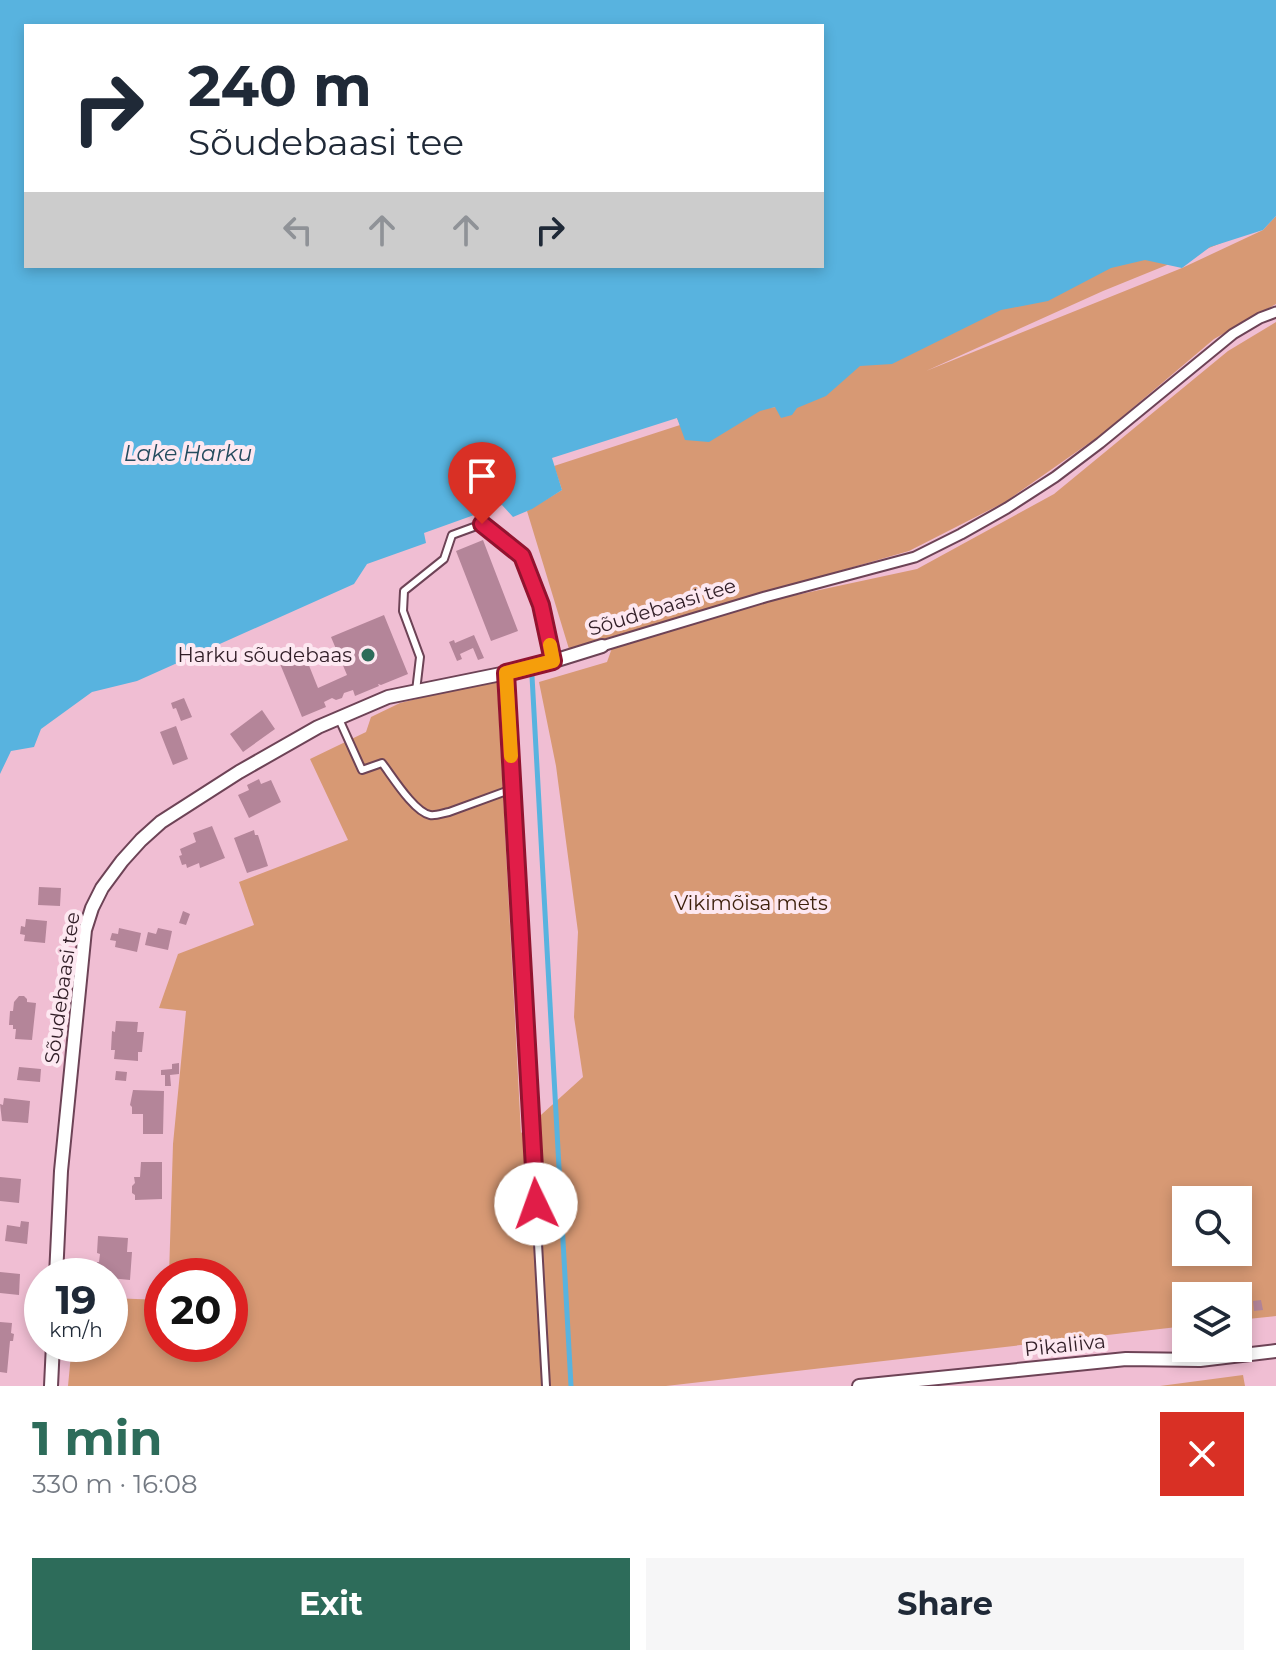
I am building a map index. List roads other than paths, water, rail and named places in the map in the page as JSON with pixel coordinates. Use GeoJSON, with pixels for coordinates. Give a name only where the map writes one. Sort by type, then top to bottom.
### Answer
{"type":"FeatureCollection","features":[{"type":"Feature","properties":{"kind":"street","name":"Sõudebaasi tee"},"geometry":{"type":"LineString","coordinates":[[57,1258],[61,1171],[85,930],[102,888],[122,861],[161,822],[318,727],[388,697],[553,661],[765,597],[915,557],[1007,508],[1055,477],[1233,334],[1276,312]]}},
{"type":"Feature","properties":{"kind":"street","name":"Pikaliiva"},"geometry":{"type":"LineString","coordinates":[[859,1386],[1126,1359],[1200,1360],[1276,1351]]}},
{"type":"Feature","properties":{"kind":"street"},"geometry":{"type":"LineString","coordinates":[[51,1386],[52,1362]]}},
{"type":"Feature","properties":{"kind":"lane"},"geometry":{"type":"LineString","coordinates":[[416,691],[420,657],[403,611],[404,591],[444,559],[452,535],[482,524],[522,556],[541,605],[553,661]]}},
{"type":"Feature","properties":{"kind":"lane"},"geometry":{"type":"LineString","coordinates":[[506,673],[546,1386]]}},
{"type":"Feature","properties":{"kind":"lane"},"geometry":{"type":"LineString","coordinates":[[339,718],[362,770],[382,763],[416,806],[427,815],[449,812],[512,789]]}},
{"type":"Feature","properties":{"kind":"water","name":"Lake Harku"},"geometry":{"type":"Polygon","coordinates":[[[0,0],[1276,0],[1276,216],[1263,230],[1210,247],[1182,268],[1145,260],[1111,268],[1048,301],[1001,310],[892,364],[860,366],[826,396],[797,408],[792,415],[781,418],[775,407],[760,411],[709,442],[685,440],[677,418],[552,458],[562,490],[532,509],[513,517],[502,505],[424,533],[426,543],[367,564],[354,584],[137,681],[92,692],[41,729],[34,747],[11,751],[0,774],[0,0]]]}},
{"type":"Feature","properties":{"kind":"waterway"},"geometry":{"type":"LineString","coordinates":[[532,676],[571,1386]]}},
{"type":"Feature","properties":{"kind":"place","name":"Harku sõudebaas"},"geometry":{"type":"Point","coordinates":[368,655]}},
{"type":"Feature","properties":{"kind":"park label","name":"Vikimõisa mets"},"geometry":{"type":"Point","coordinates":[751,903]}}]}
